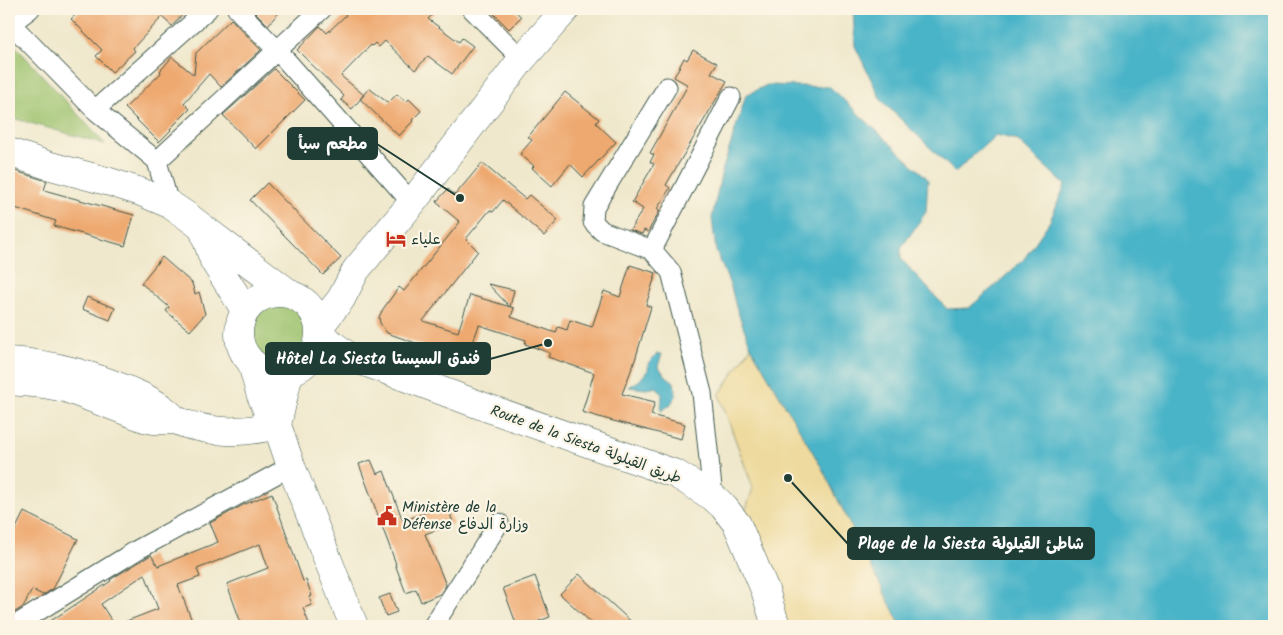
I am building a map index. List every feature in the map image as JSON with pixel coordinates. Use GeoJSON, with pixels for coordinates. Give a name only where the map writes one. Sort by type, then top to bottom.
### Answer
{"type":"FeatureCollection","features":[{"type":"Feature","properties":{"kind":"main road"},"geometry":{"type":"LineString","coordinates":[[311,323],[278,292],[265,295],[254,301],[245,310],[240,321],[238,332],[244,355],[252,364],[263,371],[276,374],[289,373],[299,369],[308,362],[311,323],[341,299],[356,270],[412,203],[522,59],[566,9]]}},
{"type":"Feature","properties":{"kind":"main road","name":"Route de la Siesta طريق القيلولة"},"geometry":{"type":"LineString","coordinates":[[9,152],[141,192],[169,204],[203,229],[348,356],[485,407],[676,474],[713,497],[737,524],[764,590],[776,626]]}},
{"type":"Feature","properties":{"kind":"main road"},"geometry":{"type":"LineString","coordinates":[[203,229],[214,261],[245,310]]}},
{"type":"Feature","properties":{"kind":"main road"},"geometry":{"type":"LineString","coordinates":[[9,361],[60,368],[104,382],[142,396],[166,411],[176,420]]}},
{"type":"Feature","properties":{"kind":"main road"},"geometry":{"type":"LineString","coordinates":[[252,364],[260,393],[267,410],[277,425],[291,466],[354,626]]}},
{"type":"Feature","properties":{"kind":"main road"},"geometry":{"type":"LineString","coordinates":[[277,425],[289,373]]}},
{"type":"Feature","properties":{"kind":"main road"},"geometry":{"type":"LineString","coordinates":[[9,381],[64,388],[144,418],[176,420],[210,430],[227,432],[252,431],[277,425]]}},
{"type":"Feature","properties":{"kind":"street"},"geometry":{"type":"LineString","coordinates":[[30,9],[9,24],[95,110],[157,161],[169,204]]}},
{"type":"Feature","properties":{"kind":"street"},"geometry":{"type":"LineString","coordinates":[[95,110],[208,9]]}},
{"type":"Feature","properties":{"kind":"street"},"geometry":{"type":"LineString","coordinates":[[237,9],[277,50],[412,203]]}},
{"type":"Feature","properties":{"kind":"street"},"geometry":{"type":"LineString","coordinates":[[157,161],[322,9]]}},
{"type":"Feature","properties":{"kind":"street"},"geometry":{"type":"LineString","coordinates":[[472,9],[522,59]]}},
{"type":"Feature","properties":{"kind":"street"},"geometry":{"type":"LineString","coordinates":[[667,87],[594,207],[593,222],[602,231],[652,250],[671,272],[702,393],[713,497]]}},
{"type":"Feature","properties":{"kind":"street"},"geometry":{"type":"LineString","coordinates":[[652,250],[731,97]]}},
{"type":"Feature","properties":{"kind":"street"},"geometry":{"type":"LineString","coordinates":[[14,626],[137,550],[291,466]]}},
{"type":"Feature","properties":{"kind":"street"},"geometry":{"type":"LineString","coordinates":[[433,626],[499,523]]}},
{"type":"Feature","properties":{"kind":"green space"},"geometry":{"type":"Polygon","coordinates":[[[9,39],[105,144],[9,117],[9,39]]]}},
{"type":"Feature","properties":{"kind":"green space"},"geometry":{"type":"Polygon","coordinates":[[[273,301],[285,301],[297,306],[307,316],[312,328],[310,347],[297,362],[285,367],[273,367],[261,362],[251,352],[246,340],[246,328],[251,316],[261,306],[273,301]]]}},
{"type":"Feature","properties":{"kind":"sand"},"geometry":{"type":"Polygon","coordinates":[[[751,347],[822,468],[901,626],[778,626],[741,524],[753,488],[719,395],[751,347]]]}},
{"type":"Feature","properties":{"kind":"water"},"geometry":{"type":"Polygon","coordinates":[[[853,9],[1274,9],[1274,626],[901,626],[822,468],[751,347],[736,307],[731,287],[716,251],[712,218],[721,175],[746,95],[767,85],[830,87],[928,179],[926,212],[901,248],[901,259],[947,309],[969,308],[1024,259],[1050,221],[1065,185],[1017,140],[996,135],[955,172],[881,100],[855,46],[853,9]]]}},
{"type":"Feature","properties":{"kind":"water"},"geometry":{"type":"Polygon","coordinates":[[[657,354],[662,354],[658,366],[674,382],[676,396],[670,405],[661,411],[662,394],[657,387],[646,389],[629,387],[640,380],[648,370],[649,362],[657,354]]]}},
{"type":"Feature","properties":{"kind":"building"},"geometry":{"type":"Polygon","coordinates":[[[82,9],[188,9],[172,26],[162,17],[133,48],[135,51],[112,72],[96,56],[102,50],[71,19],[82,9]]]}},
{"type":"Feature","properties":{"kind":"building"},"geometry":{"type":"Polygon","coordinates":[[[252,9],[282,9],[268,25],[252,9]]]}},
{"type":"Feature","properties":{"kind":"building"},"geometry":{"type":"Polygon","coordinates":[[[340,9],[438,9],[428,19],[459,42],[462,38],[473,46],[452,74],[428,56],[415,70],[385,41],[379,47],[375,43],[371,45],[341,76],[364,95],[352,109],[341,100],[344,96],[297,50],[320,26],[327,33],[346,15],[340,9]]]}},
{"type":"Feature","properties":{"kind":"building"},"geometry":{"type":"Polygon","coordinates":[[[489,9],[514,9],[521,17],[509,29],[489,9]]]}},
{"type":"Feature","properties":{"kind":"building"},"geometry":{"type":"Polygon","coordinates":[[[231,19],[261,50],[221,87],[209,74],[184,103],[190,109],[159,142],[125,108],[161,73],[160,71],[172,57],[194,75],[196,53],[231,19]]]}},
{"type":"Feature","properties":{"kind":"building"},"geometry":{"type":"Polygon","coordinates":[[[693,50],[717,63],[711,73],[727,81],[666,185],[670,188],[657,209],[660,210],[648,232],[644,230],[642,234],[630,230],[643,209],[632,202],[654,164],[650,162],[654,155],[650,153],[688,85],[674,77],[684,58],[687,60],[693,50]]]}},
{"type":"Feature","properties":{"kind":"building"},"geometry":{"type":"Polygon","coordinates":[[[274,69],[305,100],[256,149],[223,115],[274,69]]]}},
{"type":"Feature","properties":{"kind":"building"},"geometry":{"type":"Polygon","coordinates":[[[369,88],[388,103],[397,94],[406,102],[409,99],[421,111],[399,136],[360,99],[369,88]]]}},
{"type":"Feature","properties":{"kind":"building"},"geometry":{"type":"Polygon","coordinates":[[[565,92],[599,119],[596,123],[616,142],[583,177],[570,164],[552,186],[520,154],[532,140],[528,137],[565,92]]]}},
{"type":"Feature","properties":{"kind":"building"},"geometry":{"type":"Polygon","coordinates":[[[482,163],[525,199],[529,195],[558,220],[544,236],[503,200],[493,212],[490,210],[466,239],[478,251],[423,321],[458,332],[470,295],[514,308],[511,317],[556,333],[558,327],[567,330],[570,320],[592,327],[604,291],[620,297],[630,265],[656,273],[646,305],[651,307],[635,360],[622,394],[655,402],[651,415],[685,424],[681,439],[582,412],[594,373],[548,357],[550,353],[525,344],[526,340],[479,325],[466,362],[423,348],[424,346],[387,333],[380,323],[379,317],[383,309],[399,287],[404,291],[460,222],[436,202],[448,189],[455,195],[482,163]]]}},
{"type":"Feature","properties":{"kind":"building"},"geometry":{"type":"Polygon","coordinates":[[[9,169],[47,181],[44,190],[134,215],[125,246],[54,226],[56,221],[9,206],[9,169]]]}},
{"type":"Feature","properties":{"kind":"building"},"geometry":{"type":"Polygon","coordinates":[[[267,183],[341,258],[323,275],[250,200],[267,183]]]}},
{"type":"Feature","properties":{"kind":"building"},"geometry":{"type":"Polygon","coordinates":[[[162,257],[192,283],[195,294],[199,292],[205,314],[190,331],[166,311],[169,307],[141,283],[162,257]]]}},
{"type":"Feature","properties":{"kind":"building"},"geometry":{"type":"Polygon","coordinates":[[[488,284],[514,290],[510,307],[488,284]]]}},
{"type":"Feature","properties":{"kind":"building"},"geometry":{"type":"Polygon","coordinates":[[[87,297],[115,308],[110,320],[82,309],[87,297]]]}},
{"type":"Feature","properties":{"kind":"building"},"geometry":{"type":"Polygon","coordinates":[[[371,460],[377,474],[384,471],[403,521],[448,504],[453,524],[425,534],[446,585],[440,594],[421,602],[416,589],[406,593],[359,464],[371,460]]]}},
{"type":"Feature","properties":{"kind":"building"},"geometry":{"type":"Polygon","coordinates":[[[272,493],[303,581],[306,580],[312,596],[309,597],[312,605],[303,608],[310,626],[242,626],[227,584],[268,568],[260,544],[197,569],[200,577],[178,585],[194,626],[116,626],[158,609],[145,574],[101,604],[115,626],[43,626],[116,576],[151,555],[158,566],[218,542],[210,523],[243,505],[272,493]]]}},
{"type":"Feature","properties":{"kind":"building"},"geometry":{"type":"Polygon","coordinates":[[[24,512],[78,539],[53,589],[43,595],[32,590],[23,607],[15,612],[9,609],[9,542],[24,512]]]}},
{"type":"Feature","properties":{"kind":"building"},"geometry":{"type":"Polygon","coordinates":[[[579,574],[636,626],[595,626],[560,594],[579,574]]]}},
{"type":"Feature","properties":{"kind":"building"},"geometry":{"type":"Polygon","coordinates":[[[535,576],[550,617],[539,621],[541,626],[517,626],[503,588],[535,576]]]}},
{"type":"Feature","properties":{"kind":"building"},"geometry":{"type":"Polygon","coordinates":[[[390,594],[397,612],[386,616],[379,598],[390,594]]]}},
{"type":"Feature","properties":{"kind":"place","name":"مطعم سبأ"},"geometry":{"type":"Point","coordinates":[460,198]}},
{"type":"Feature","properties":{"kind":"place","name":"علياء"},"geometry":{"type":"Point","coordinates":[396,239]}},
{"type":"Feature","properties":{"kind":"place","name":"Hôtel La Siesta فندق السيستا"},"geometry":{"type":"Point","coordinates":[548,343]}},
{"type":"Feature","properties":{"kind":"place","name":"Plage de la Siesta شاطئ القيلولة"},"geometry":{"type":"Point","coordinates":[788,478]}},
{"type":"Feature","properties":{"kind":"place","name":"Ministère de la Défense وزارة الدفاع"},"geometry":{"type":"Point","coordinates":[387,516]}}]}
